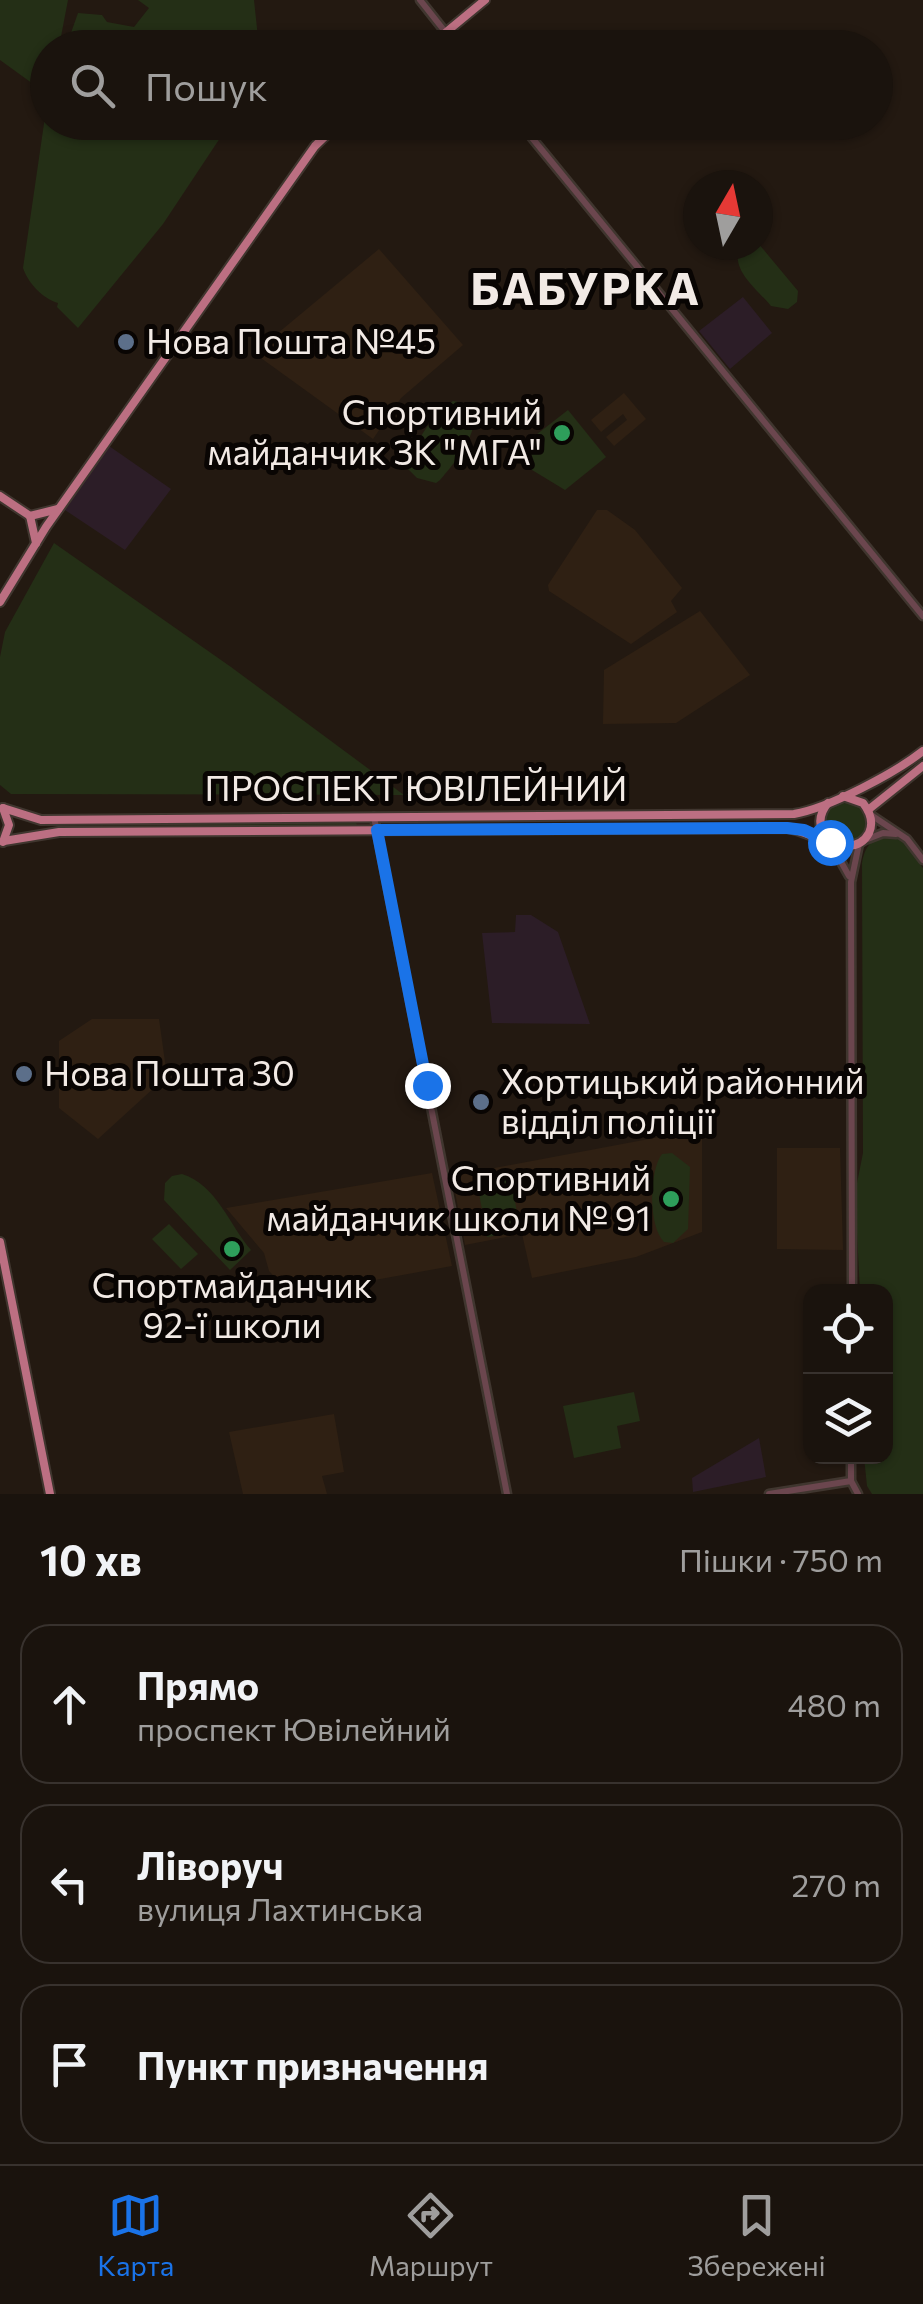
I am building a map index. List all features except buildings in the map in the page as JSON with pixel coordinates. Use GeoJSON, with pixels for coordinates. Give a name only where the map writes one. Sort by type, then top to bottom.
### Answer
{"type":"FeatureCollection","features":[{"type":"Feature","properties":{"kind":"main road"},"geometry":{"type":"LineString","coordinates":[[448,30],[485,0]]}},
{"type":"Feature","properties":{"kind":"main road"},"geometry":{"type":"LineString","coordinates":[[0,602],[58,509],[321,140]]}},
{"type":"Feature","properties":{"kind":"main road"},"geometry":{"type":"LineString","coordinates":[[0,496],[30,516],[36,543]]}},
{"type":"Feature","properties":{"kind":"main road"},"geometry":{"type":"LineString","coordinates":[[30,516],[58,509]]}},
{"type":"Feature","properties":{"kind":"main road","name":"ПРОСПЕКТ ЮВІЛЕЙНИЙ"},"geometry":{"type":"LineString","coordinates":[[2,806],[40,820],[794,814],[834,800],[907,764],[923,751]]}},
{"type":"Feature","properties":{"kind":"main road"},"geometry":{"type":"LineString","coordinates":[[870,812],[856,798],[834,800],[820,816],[820,824],[829,841],[850,847],[860,843],[868,834],[870,812],[923,766]]}},
{"type":"Feature","properties":{"kind":"main road"},"geometry":{"type":"LineString","coordinates":[[2,806],[9,825],[2,843]]}},
{"type":"Feature","properties":{"kind":"main road","name":"ПРОСПЕКТ ЮВІЛЕЙНИЙ"},"geometry":{"type":"LineString","coordinates":[[2,843],[58,832],[787,828],[804,830],[829,841]]}},
{"type":"Feature","properties":{"kind":"main road"},"geometry":{"type":"LineString","coordinates":[[0,1242],[50,1494]]}},
{"type":"Feature","properties":{"kind":"street"},"geometry":{"type":"LineString","coordinates":[[420,0],[443,30]]}},
{"type":"Feature","properties":{"kind":"street"},"geometry":{"type":"LineString","coordinates":[[534,140],[923,616]]}},
{"type":"Feature","properties":{"kind":"street"},"geometry":{"type":"LineString","coordinates":[[870,812],[907,840],[923,860]]}},
{"type":"Feature","properties":{"kind":"street"},"geometry":{"type":"LineString","coordinates":[[374,817],[507,1494]]}},
{"type":"Feature","properties":{"kind":"street"},"geometry":{"type":"LineString","coordinates":[[852,1284],[851,882],[860,843],[882,833],[897,834]]}},
{"type":"Feature","properties":{"kind":"street"},"geometry":{"type":"LineString","coordinates":[[829,841],[846,866],[851,882]]}},
{"type":"Feature","properties":{"kind":"street"},"geometry":{"type":"LineString","coordinates":[[852,1464],[851,1481],[858,1494]]}},
{"type":"Feature","properties":{"kind":"street"},"geometry":{"type":"LineString","coordinates":[[770,1494],[851,1481]]}},
{"type":"Feature","properties":{"kind":"shaded area"},"geometry":{"type":"Polygon","coordinates":[[[379,249],[463,345],[401,398],[373,439],[254,353],[379,249]]]}},
{"type":"Feature","properties":{"kind":"shaded area"},"geometry":{"type":"Polygon","coordinates":[[[743,297],[772,333],[730,369],[699,331],[743,297]]]}},
{"type":"Feature","properties":{"kind":"shaded area"},"geometry":{"type":"Polygon","coordinates":[[[624,393],[646,419],[614,446],[606,437],[627,420],[623,414],[601,432],[591,420],[624,393]]]}},
{"type":"Feature","properties":{"kind":"shaded area"},"geometry":{"type":"Polygon","coordinates":[[[109,446],[171,489],[125,550],[65,510],[109,446]]]}},
{"type":"Feature","properties":{"kind":"shaded area"},"geometry":{"type":"Polygon","coordinates":[[[597,510],[607,510],[635,530],[682,588],[671,601],[677,612],[631,644],[549,591],[548,585],[597,510]]]}},
{"type":"Feature","properties":{"kind":"shaded area"},"geometry":{"type":"Polygon","coordinates":[[[700,611],[750,675],[676,723],[603,724],[604,670],[700,611]]]}},
{"type":"Feature","properties":{"kind":"shaded area"},"geometry":{"type":"Polygon","coordinates":[[[516,915],[531,915],[558,932],[590,1024],[492,1023],[482,933],[515,932],[516,915]]]}},
{"type":"Feature","properties":{"kind":"shaded area"},"geometry":{"type":"Polygon","coordinates":[[[92,1019],[159,1019],[167,1076],[98,1139],[59,1108],[59,1041],[92,1019]]]}},
{"type":"Feature","properties":{"kind":"shaded area"},"geometry":{"type":"Polygon","coordinates":[[[702,1129],[702,1232],[636,1257],[532,1278],[522,1234],[465,1245],[452,1176],[702,1129]]]}},
{"type":"Feature","properties":{"kind":"shaded area"},"geometry":{"type":"Polygon","coordinates":[[[777,1148],[840,1148],[843,1250],[777,1249],[777,1148]]]}},
{"type":"Feature","properties":{"kind":"shaded area"},"geometry":{"type":"Polygon","coordinates":[[[432,1173],[452,1266],[292,1295],[269,1271],[264,1253],[226,1208],[432,1173]]]}},
{"type":"Feature","properties":{"kind":"shaded area"},"geometry":{"type":"Polygon","coordinates":[[[334,1414],[344,1472],[322,1476],[327,1494],[243,1494],[229,1432],[334,1414]]]}},
{"type":"Feature","properties":{"kind":"shaded area"},"geometry":{"type":"Polygon","coordinates":[[[759,1438],[766,1477],[693,1492],[692,1478],[759,1438]]]}},
{"type":"Feature","properties":{"kind":"green space"},"geometry":{"type":"Polygon","coordinates":[[[0,0],[68,0],[62,30],[30,30],[30,82],[0,60],[0,0]]]}},
{"type":"Feature","properties":{"kind":"green space"},"geometry":{"type":"Polygon","coordinates":[[[138,0],[254,0],[257,30],[72,30],[78,13],[102,15],[107,22],[134,27],[149,8],[138,0]]]}},
{"type":"Feature","properties":{"kind":"green space"},"geometry":{"type":"Polygon","coordinates":[[[42,140],[219,140],[163,224],[78,328],[57,307],[58,303],[36,289],[23,268],[42,140]]]}},
{"type":"Feature","properties":{"kind":"green space"},"geometry":{"type":"Polygon","coordinates":[[[772,260],[798,291],[797,302],[788,309],[771,306],[738,262],[772,260]]]}},
{"type":"Feature","properties":{"kind":"green space"},"geometry":{"type":"Polygon","coordinates":[[[453,401],[473,414],[470,436],[440,480],[436,483],[417,478],[408,469],[413,451],[431,422],[453,401]]]}},
{"type":"Feature","properties":{"kind":"green space","name":"Спортивний майданчик ЗК \"МГА\""},"geometry":{"type":"Polygon","coordinates":[[[568,410],[606,457],[565,490],[509,456],[568,410]]]}},
{"type":"Feature","properties":{"kind":"green space"},"geometry":{"type":"Polygon","coordinates":[[[54,543],[404,795],[11,794],[0,785],[0,657],[5,632],[54,543]]]}},
{"type":"Feature","properties":{"kind":"green space"},"geometry":{"type":"Polygon","coordinates":[[[846,800],[862,806],[868,822],[862,838],[846,844],[830,838],[824,822],[830,806],[846,800]]]}},
{"type":"Feature","properties":{"kind":"green space"},"geometry":{"type":"Polygon","coordinates":[[[356,822],[357,826],[41,825],[356,822]]]}},
{"type":"Feature","properties":{"kind":"green space"},"geometry":{"type":"Polygon","coordinates":[[[885,836],[901,839],[923,868],[923,1494],[872,1494],[865,1464],[893,1464],[893,1284],[860,1284],[855,1193],[863,1153],[862,863],[869,845],[885,836]]]}},
{"type":"Feature","properties":{"kind":"green space","name":"Спортивний майданчик школи № 91"},"geometry":{"type":"Polygon","coordinates":[[[672,1153],[690,1167],[688,1229],[673,1243],[664,1242],[659,1234],[652,1198],[658,1162],[662,1154],[672,1153]]]}},
{"type":"Feature","properties":{"kind":"green space","name":"Спортмайданчик 92-ї школи"},"geometry":{"type":"Polygon","coordinates":[[[182,1174],[213,1196],[251,1250],[230,1270],[164,1200],[165,1183],[182,1174]]]}},
{"type":"Feature","properties":{"kind":"green space"},"geometry":{"type":"Polygon","coordinates":[[[511,1176],[520,1232],[487,1237],[477,1182],[511,1176]]]}},
{"type":"Feature","properties":{"kind":"green space"},"geometry":{"type":"Polygon","coordinates":[[[169,1224],[198,1254],[181,1269],[152,1239],[169,1224]]]}},
{"type":"Feature","properties":{"kind":"green space"},"geometry":{"type":"Polygon","coordinates":[[[634,1392],[640,1421],[617,1426],[621,1448],[574,1458],[563,1406],[634,1392]]]}},
{"type":"Feature","properties":{"kind":"place","name":"Нова Пошта №45"},"geometry":{"type":"Point","coordinates":[126,342]}},
{"type":"Feature","properties":{"kind":"place","name":"Спортивний майданчик ЗК \"МГА\""},"geometry":{"type":"Point","coordinates":[562,433]}},
{"type":"Feature","properties":{"kind":"place","name":"Нова Пошта 30"},"geometry":{"type":"Point","coordinates":[24,1074]}},
{"type":"Feature","properties":{"kind":"place","name":"Хортицький районний відділ поліції"},"geometry":{"type":"Point","coordinates":[481,1102]}},
{"type":"Feature","properties":{"kind":"place","name":"Спортивний майданчик школи № 91"},"geometry":{"type":"Point","coordinates":[671,1199]}},
{"type":"Feature","properties":{"kind":"place","name":"Спортмайданчик 92-ї школи"},"geometry":{"type":"Point","coordinates":[232,1249]}},
{"type":"Feature","properties":{"kind":"district","name":"БАБУРКА"},"geometry":{"type":"Point","coordinates":[586,289]}},
{"type":"Feature","properties":{"kind":"route"},"geometry":{"type":"LineString","coordinates":[[427,1085],[377,830],[787,828],[804,830],[830,842]]}}]}
